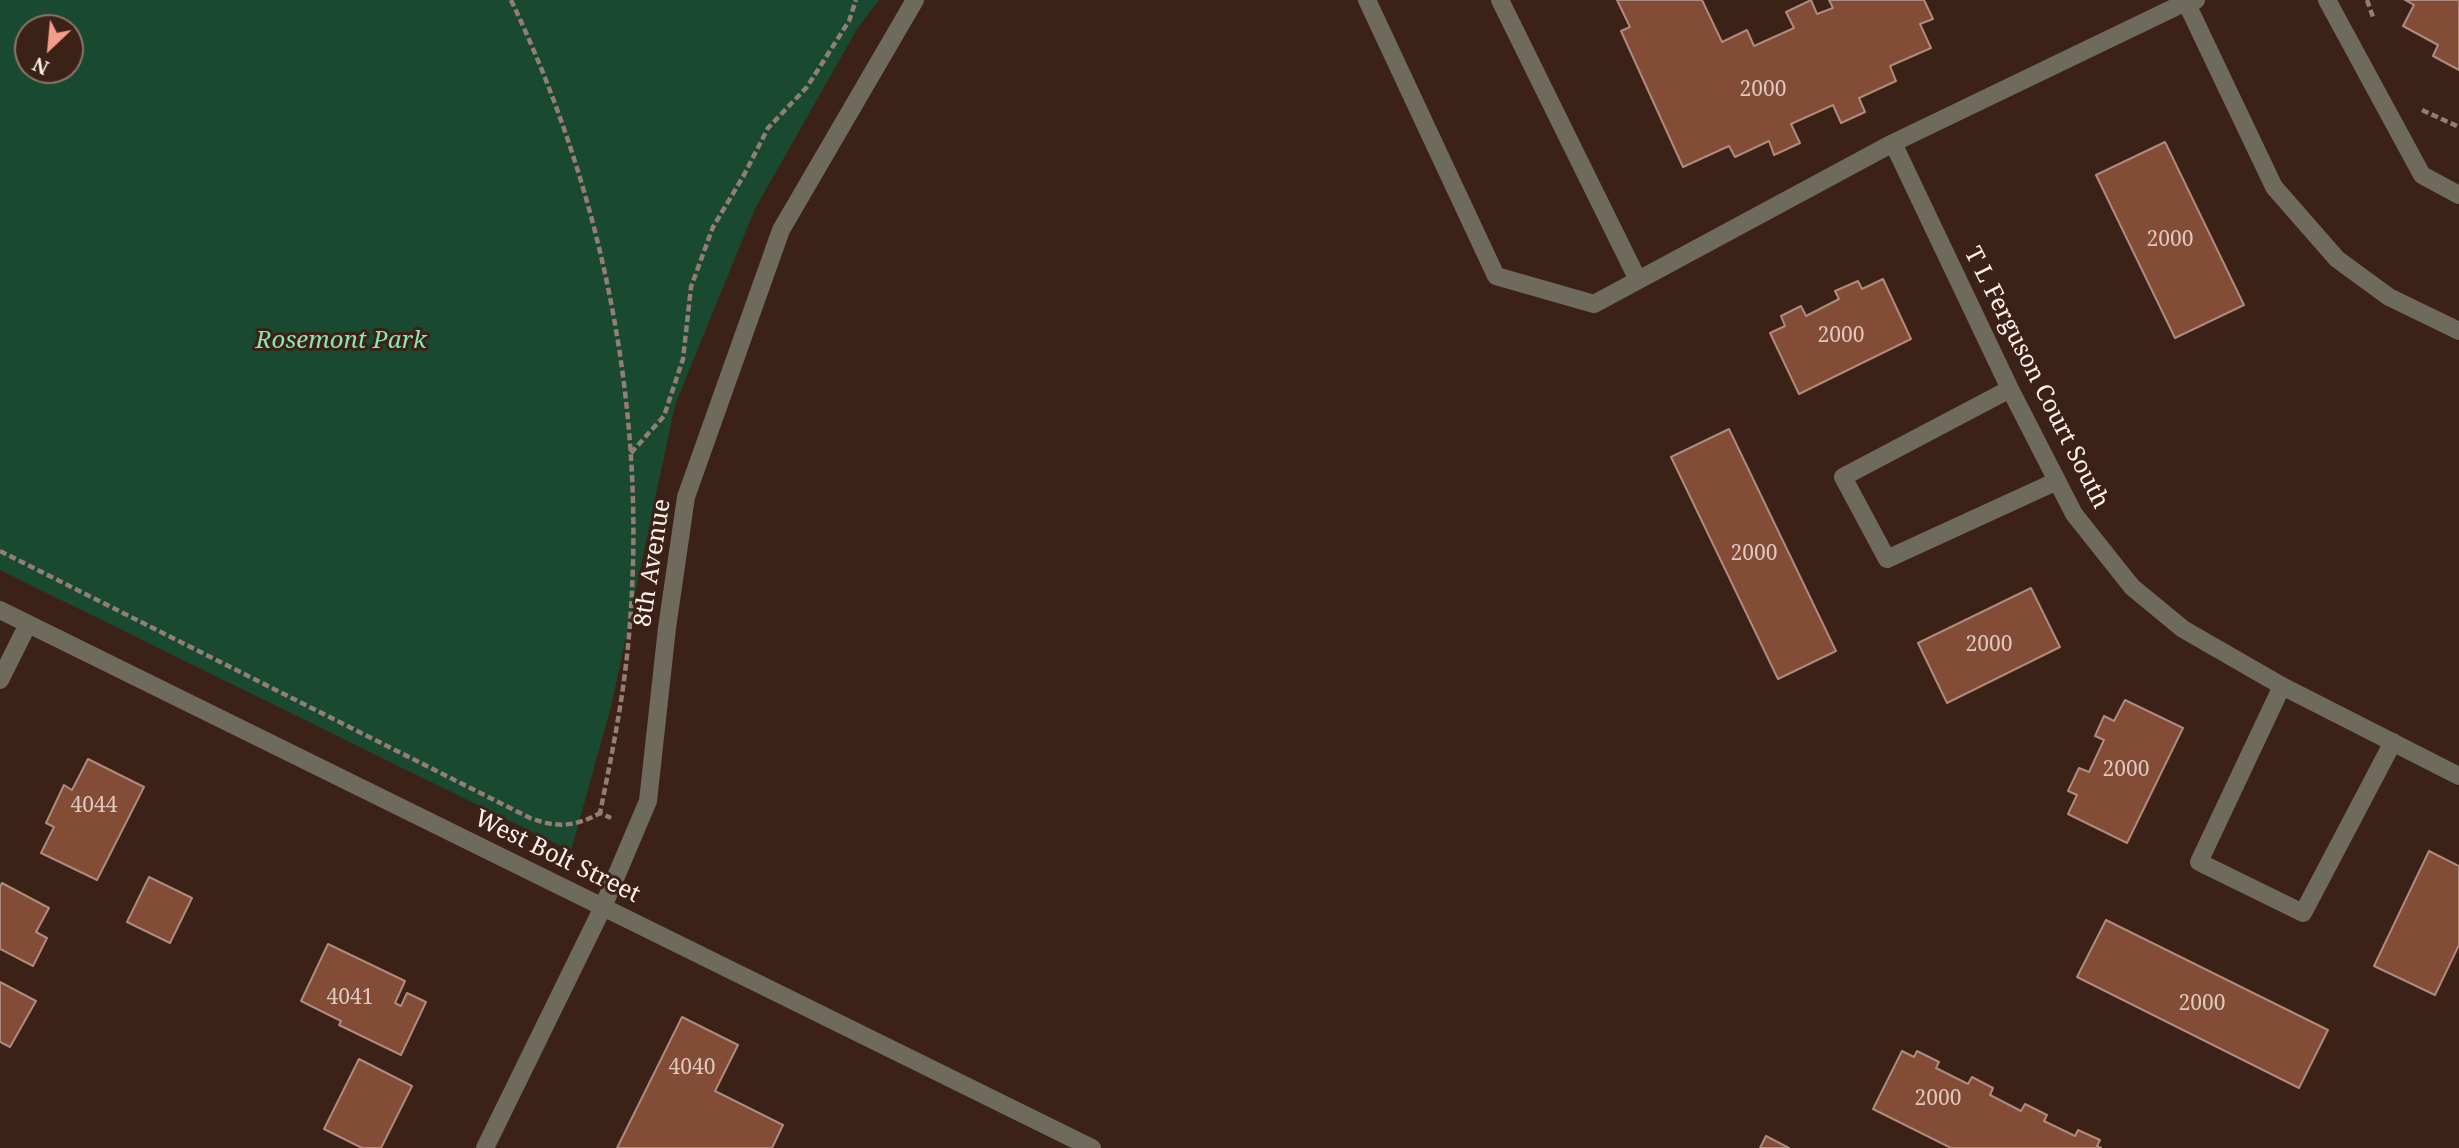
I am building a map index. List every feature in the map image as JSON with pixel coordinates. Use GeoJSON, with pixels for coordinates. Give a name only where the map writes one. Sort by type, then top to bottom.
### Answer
{"type":"FeatureCollection","features":[{"type":"Feature","properties":{"kind":"street","name":"8th Avenue"},"geometry":{"type":"LineString","coordinates":[[485,1148],[603,907],[648,801],[667,628],[686,497],[780,230],[915,0]]}},
{"type":"Feature","properties":{"kind":"street"},"geometry":{"type":"LineString","coordinates":[[1367,0],[1496,276],[1594,304],[1893,144],[2189,1],[2274,187],[2337,259],[2389,297],[2459,331]]}},
{"type":"Feature","properties":{"kind":"street"},"geometry":{"type":"LineString","coordinates":[[1500,0],[1638,280]]}},
{"type":"Feature","properties":{"kind":"street"},"geometry":{"type":"LineString","coordinates":[[2327,0],[2422,176],[2459,195]]}},
{"type":"Feature","properties":{"kind":"street","name":"T L Ferguson Court South"},"geometry":{"type":"LineString","coordinates":[[1893,144],[2010,389],[2074,514],[2132,587],[2183,629],[2282,686],[2459,776]]}},
{"type":"Feature","properties":{"kind":"street"},"geometry":{"type":"LineString","coordinates":[[2010,389],[1843,477],[1887,559],[2057,481]]}},
{"type":"Feature","properties":{"kind":"street","name":"West Bolt Street"},"geometry":{"type":"LineString","coordinates":[[0,610],[1092,1148]]}},
{"type":"Feature","properties":{"kind":"street"},"geometry":{"type":"LineString","coordinates":[[0,680],[28,624]]}},
{"type":"Feature","properties":{"kind":"street"},"geometry":{"type":"LineString","coordinates":[[2282,686],[2199,862],[2303,913],[2393,742]]}},
{"type":"Feature","properties":{"kind":"path"},"geometry":{"type":"LineString","coordinates":[[0,551],[530,818],[547,824],[566,826],[584,822],[600,813],[618,724],[629,635],[633,544],[631,454],[622,369],[611,296],[588,201],[562,119],[511,0]]}},
{"type":"Feature","properties":{"kind":"path"},"geometry":{"type":"LineString","coordinates":[[631,454],[664,416],[683,359],[691,287],[713,227],[768,128],[807,87],[849,21],[856,0]]}},
{"type":"Feature","properties":{"kind":"path"},"geometry":{"type":"LineString","coordinates":[[600,813],[636,829]]}},
{"type":"Feature","properties":{"kind":"green space","name":"Rosemont Park"},"geometry":{"type":"Polygon","coordinates":[[[0,0],[879,0],[857,29],[755,209],[675,405],[612,703],[571,851],[0,570],[0,0]]]}},
{"type":"Feature","properties":{"kind":"building"},"geometry":{"type":"Polygon","coordinates":[[[1617,0],[1702,0],[1722,42],[1747,30],[1754,46],[1794,28],[1786,12],[1811,0],[1817,14],[1833,8],[1829,0],[1924,0],[1933,19],[1920,24],[1931,48],[1890,66],[1896,81],[1859,98],[1865,112],[1841,123],[1833,105],[1791,124],[1800,143],[1774,155],[1769,141],[1735,157],[1729,146],[1683,167],[1621,31],[1630,27],[1617,0]]]}},
{"type":"Feature","properties":{"kind":"building"},"geometry":{"type":"Polygon","coordinates":[[[2405,0],[2459,0],[2459,70],[2433,56],[2438,45],[2403,26],[2414,5],[2405,0]]]}},
{"type":"Feature","properties":{"kind":"building"},"geometry":{"type":"Polygon","coordinates":[[[2165,142],[2244,305],[2175,338],[2096,175],[2165,142]]]}},
{"type":"Feature","properties":{"kind":"building"},"geometry":{"type":"Polygon","coordinates":[[[1883,279],[1911,339],[1799,394],[1770,333],[1785,326],[1781,316],[1801,306],[1806,316],[1839,299],[1835,291],[1858,281],[1862,289],[1883,279]]]}},
{"type":"Feature","properties":{"kind":"building"},"geometry":{"type":"Polygon","coordinates":[[[1729,429],[1836,651],[1778,679],[1671,457],[1729,429]]]}},
{"type":"Feature","properties":{"kind":"building"},"geometry":{"type":"Polygon","coordinates":[[[2031,588],[2060,647],[1947,703],[1918,643],[2031,588]]]}},
{"type":"Feature","properties":{"kind":"building"},"geometry":{"type":"Polygon","coordinates":[[[2125,700],[2183,728],[2127,843],[2068,814],[2077,795],[2068,791],[2079,768],[2089,772],[2104,740],[2095,736],[2104,716],[2114,721],[2125,700]]]}},
{"type":"Feature","properties":{"kind":"building"},"geometry":{"type":"Polygon","coordinates":[[[88,759],[144,787],[97,880],[41,853],[54,827],[46,823],[64,785],[72,790],[88,759]]]}},
{"type":"Feature","properties":{"kind":"building"},"geometry":{"type":"Polygon","coordinates":[[[2429,851],[2459,866],[2459,945],[2435,995],[2374,966],[2429,851]]]}},
{"type":"Feature","properties":{"kind":"building"},"geometry":{"type":"Polygon","coordinates":[[[149,877],[192,898],[170,943],[127,922],[149,877]]]}},
{"type":"Feature","properties":{"kind":"building"},"geometry":{"type":"Polygon","coordinates":[[[2,883],[49,908],[36,932],[47,938],[33,966],[0,949],[2,883]]]}},
{"type":"Feature","properties":{"kind":"building"},"geometry":{"type":"Polygon","coordinates":[[[2106,920],[2328,1030],[2299,1088],[2077,977],[2106,920]]]}},
{"type":"Feature","properties":{"kind":"building"},"geometry":{"type":"Polygon","coordinates":[[[328,944],[405,981],[395,1003],[401,1006],[407,993],[426,1002],[401,1055],[339,1025],[341,1021],[301,1001],[328,944]]]}},
{"type":"Feature","properties":{"kind":"building"},"geometry":{"type":"Polygon","coordinates":[[[0,982],[36,1001],[10,1047],[0,1042],[0,982]]]}},
{"type":"Feature","properties":{"kind":"building"},"geometry":{"type":"Polygon","coordinates":[[[682,1017],[738,1045],[715,1091],[783,1125],[772,1148],[617,1148],[682,1017]]]}},
{"type":"Feature","properties":{"kind":"building"},"geometry":{"type":"Polygon","coordinates":[[[1902,1051],[1914,1057],[1917,1051],[1939,1062],[1936,1068],[1968,1084],[1972,1077],[1993,1088],[1990,1095],[2021,1111],[2025,1104],[2047,1115],[2044,1121],[2075,1136],[2078,1130],[2100,1140],[2097,1146],[2101,1148],[1951,1148],[1873,1109],[1902,1051]]]}},
{"type":"Feature","properties":{"kind":"building"},"geometry":{"type":"Polygon","coordinates":[[[359,1059],[412,1086],[381,1148],[362,1148],[324,1129],[359,1059]]]}},
{"type":"Feature","properties":{"kind":"building"},"geometry":{"type":"Polygon","coordinates":[[[1766,1136],[1789,1148],[1760,1148],[1766,1136]]]}}]}
